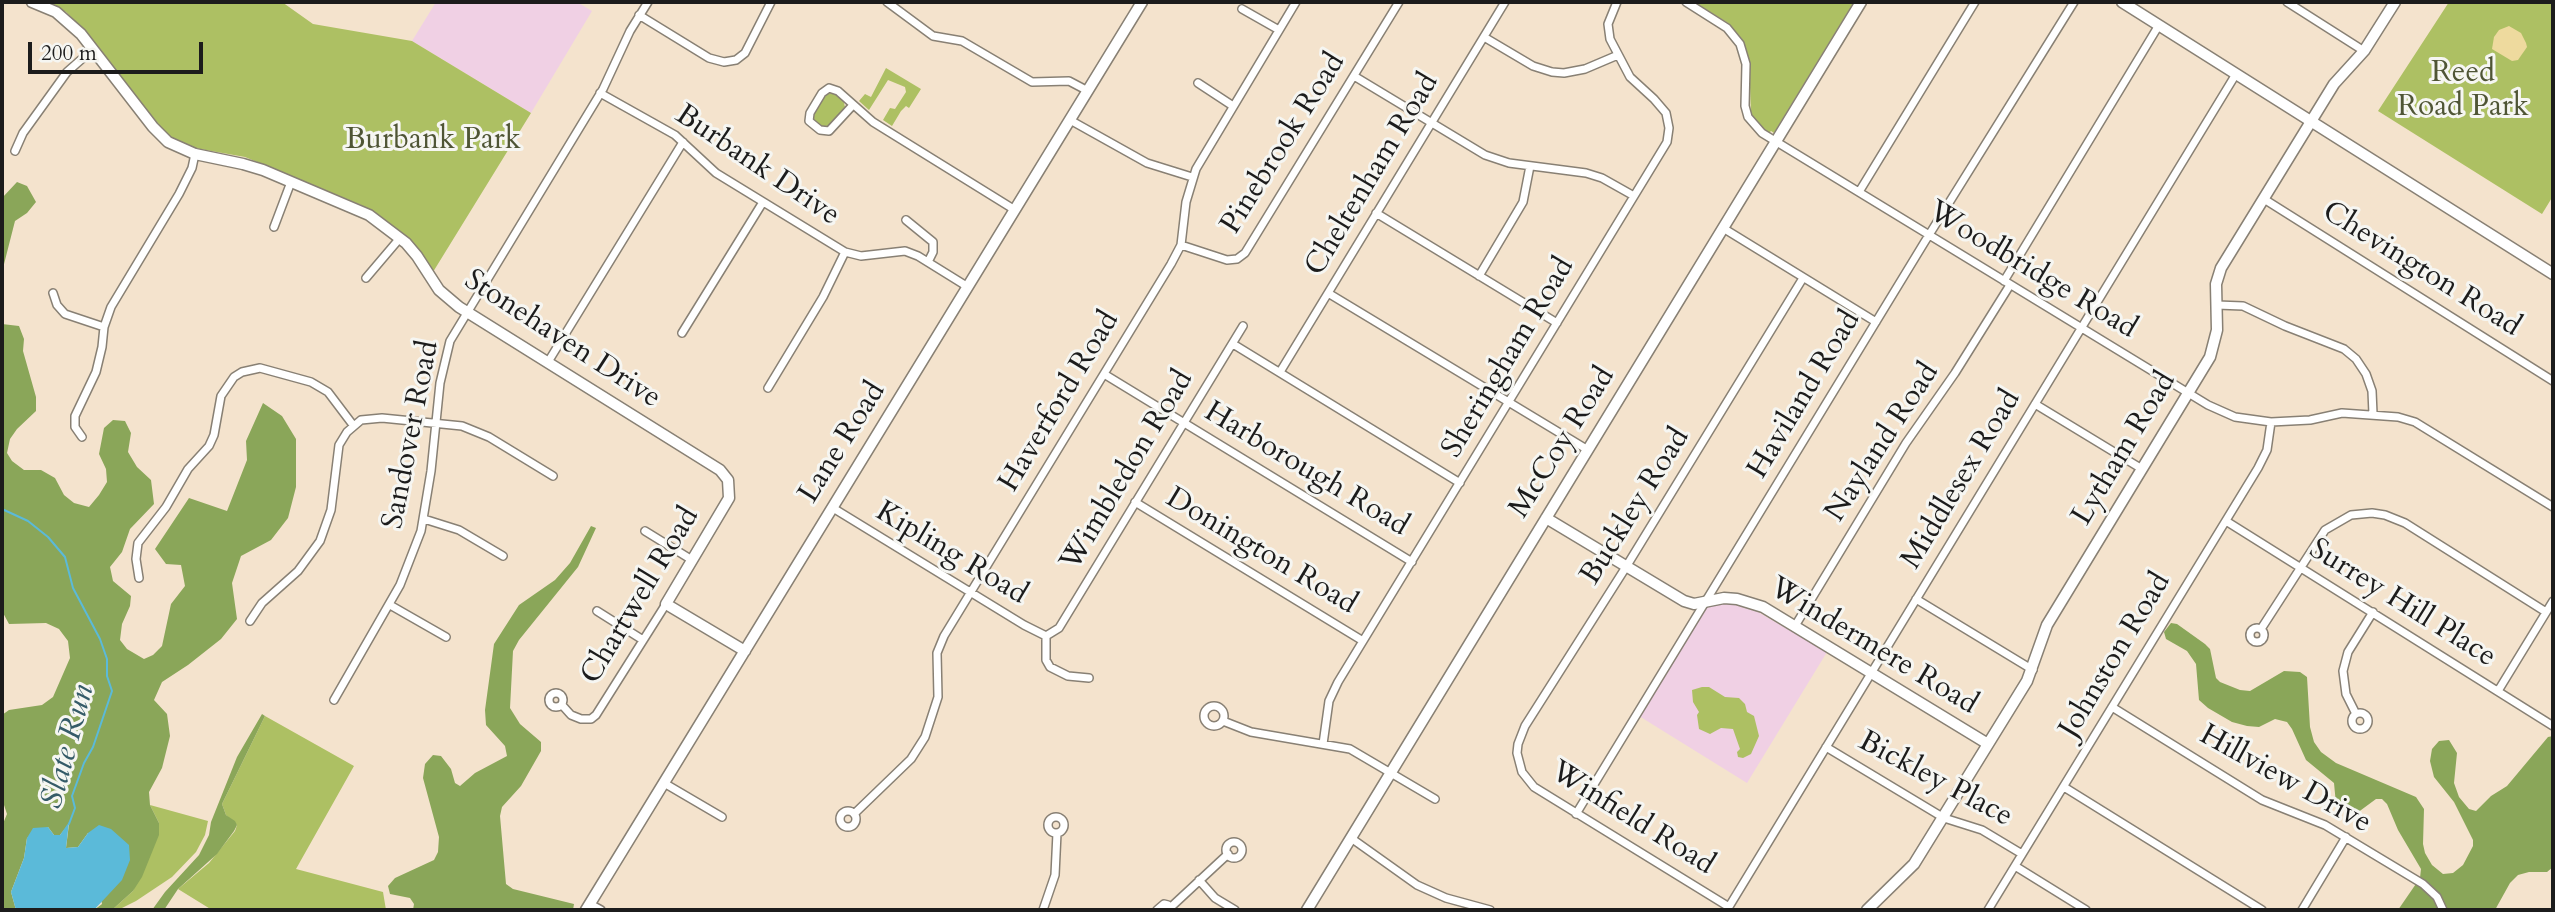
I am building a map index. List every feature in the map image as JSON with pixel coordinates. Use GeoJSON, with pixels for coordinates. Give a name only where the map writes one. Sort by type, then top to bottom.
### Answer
{"type":"FeatureCollection","features":[{"type":"Feature","properties":{"kind":"street","name":"Stonehaven Drive"},"geometry":{"type":"LineString","coordinates":[[32,2],[47,7],[81,34],[160,135],[195,154],[243,164],[360,209],[381,222],[417,256],[439,290],[466,311],[716,467],[728,480],[730,491]]}},
{"type":"Feature","properties":{"kind":"street","name":"Sandover Road"},"geometry":{"type":"LineString","coordinates":[[334,700],[400,585],[424,519],[440,383],[450,341],[600,93],[648,2]]}},
{"type":"Feature","properties":{"kind":"street"},"geometry":{"type":"LineString","coordinates":[[639,15],[709,58],[724,62],[736,60],[745,53],[771,2]]}},
{"type":"Feature","properties":{"kind":"street"},"geometry":{"type":"LineString","coordinates":[[887,2],[933,36],[962,41],[1032,82],[1069,82],[1088,91]]}},
{"type":"Feature","properties":{"kind":"street","name":"Lane Road"},"geometry":{"type":"LineString","coordinates":[[588,907],[1142,2]]}},
{"type":"Feature","properties":{"kind":"street","name":"Haverford Road"},"geometry":{"type":"LineString","coordinates":[[854,814],[911,758],[925,737],[938,697],[937,653],[944,636],[1181,245],[1186,202],[1192,177],[1202,155],[1296,2]]}},
{"type":"Feature","properties":{"kind":"street","name":"Pinebrook Road"},"geometry":{"type":"LineString","coordinates":[[1181,245],[1227,260],[1237,259],[1245,253],[1399,2]]}},
{"type":"Feature","properties":{"kind":"street","name":"Cheltenham Road"},"geometry":{"type":"LineString","coordinates":[[1280,372],[1505,2]]}},
{"type":"Feature","properties":{"kind":"street","name":"Sheringham Road"},"geometry":{"type":"LineString","coordinates":[[1323,744],[1329,701],[1363,641],[1664,149],[1669,128],[1666,113],[1637,86],[1610,39],[1608,24],[1617,2]]}},
{"type":"Feature","properties":{"kind":"street","name":"Woodbridge Road"},"geometry":{"type":"LineString","coordinates":[[1686,2],[1718,21],[1735,35],[1746,64],[1745,106],[1754,127],[2189,393],[2223,412],[2271,422],[2310,420],[2342,412],[2398,417],[2430,429],[2553,507]]}},
{"type":"Feature","properties":{"kind":"street","name":"McCoy Road"},"geometry":{"type":"LineString","coordinates":[[1307,910],[1861,2]]}},
{"type":"Feature","properties":{"kind":"street"},"geometry":{"type":"LineString","coordinates":[[1858,192],[1975,2]]}},
{"type":"Feature","properties":{"kind":"street","name":"Haviland Road"},"geometry":{"type":"LineString","coordinates":[[1576,814],[2074,2]]}},
{"type":"Feature","properties":{"kind":"street"},"geometry":{"type":"LineString","coordinates":[[2122,2],[2553,274]]}},
{"type":"Feature","properties":{"kind":"street"},"geometry":{"type":"LineString","coordinates":[[2287,2],[2364,51]]}},
{"type":"Feature","properties":{"kind":"street","name":"Lytham Road"},"geometry":{"type":"LineString","coordinates":[[1867,910],[1903,877],[1944,818],[2033,670],[2042,635],[2189,393],[2213,348],[2217,330],[2217,276],[2334,84],[2364,51],[2395,2]]}},
{"type":"Feature","properties":{"kind":"street"},"geometry":{"type":"LineString","coordinates":[[1242,9],[1279,30]]}},
{"type":"Feature","properties":{"kind":"street","name":"Nayland Road"},"geometry":{"type":"LineString","coordinates":[[1795,626],[1906,443],[1955,373],[2159,25]]}},
{"type":"Feature","properties":{"kind":"street"},"geometry":{"type":"LineString","coordinates":[[1484,37],[1533,66],[1552,72],[1585,69],[1618,55]]}},
{"type":"Feature","properties":{"kind":"street"},"geometry":{"type":"LineString","coordinates":[[15,151],[23,133],[67,72],[92,50]]}},
{"type":"Feature","properties":{"kind":"street","name":"Middlesex Road"},"geometry":{"type":"LineString","coordinates":[[1728,908],[2236,74]]}},
{"type":"Feature","properties":{"kind":"street"},"geometry":{"type":"LineString","coordinates":[[1354,76],[1485,155],[1509,163],[1586,173],[1602,178],[1634,196]]}},
{"type":"Feature","properties":{"kind":"street"},"geometry":{"type":"LineString","coordinates":[[1198,83],[1233,106]]}},
{"type":"Feature","properties":{"kind":"street"},"geometry":{"type":"LineString","coordinates":[[853,105],[830,131],[820,130],[809,121],[810,113],[822,93],[829,88],[838,91],[878,125],[1015,210]]}},
{"type":"Feature","properties":{"kind":"street","name":"Burbank Drive"},"geometry":{"type":"LineString","coordinates":[[600,93],[683,142],[716,173],[845,252],[861,256],[905,251],[968,287]]}},
{"type":"Feature","properties":{"kind":"street"},"geometry":{"type":"LineString","coordinates":[[1070,120],[1138,159],[1192,177]]}},
{"type":"Feature","properties":{"kind":"street"},"geometry":{"type":"LineString","coordinates":[[548,362],[683,142]]}},
{"type":"Feature","properties":{"kind":"street"},"geometry":{"type":"LineString","coordinates":[[82,437],[75,427],[75,416],[96,372],[104,327],[117,297],[183,188],[195,154]]}},
{"type":"Feature","properties":{"kind":"street"},"geometry":{"type":"LineString","coordinates":[[1479,276],[1523,202],[1530,166]]}},
{"type":"Feature","properties":{"kind":"street"},"geometry":{"type":"LineString","coordinates":[[274,227],[291,182]]}},
{"type":"Feature","properties":{"kind":"street","name":"Chevington Road"},"geometry":{"type":"LineString","coordinates":[[2264,199],[2553,381]]}},
{"type":"Feature","properties":{"kind":"street"},"geometry":{"type":"LineString","coordinates":[[682,333],[763,202]]}},
{"type":"Feature","properties":{"kind":"street"},"geometry":{"type":"LineString","coordinates":[[1376,213],[1557,323]]}},
{"type":"Feature","properties":{"kind":"street"},"geometry":{"type":"LineString","coordinates":[[906,220],[933,242],[933,252],[928,262]]}},
{"type":"Feature","properties":{"kind":"street"},"geometry":{"type":"LineString","coordinates":[[1723,228],[1876,323]]}},
{"type":"Feature","properties":{"kind":"street"},"geometry":{"type":"LineString","coordinates":[[366,278],[400,238]]}},
{"type":"Feature","properties":{"kind":"street"},"geometry":{"type":"LineString","coordinates":[[768,388],[822,297],[845,252]]}},
{"type":"Feature","properties":{"kind":"street","name":"Buckley Road"},"geometry":{"type":"LineString","coordinates":[[1519,763],[1518,744],[1525,726],[1803,278]]}},
{"type":"Feature","properties":{"kind":"street"},"geometry":{"type":"LineString","coordinates":[[53,293],[65,314],[104,327]]}},
{"type":"Feature","properties":{"kind":"street"},"geometry":{"type":"LineString","coordinates":[[1328,293],[1588,450]]}},
{"type":"Feature","properties":{"kind":"street"},"geometry":{"type":"LineString","coordinates":[[2217,305],[2244,306],[2344,349],[2356,359],[2366,374],[2372,391],[2374,414]]}},
{"type":"Feature","properties":{"kind":"street","name":"Wimbledon Road"},"geometry":{"type":"LineString","coordinates":[[1046,636],[1059,628],[1244,326]]}},
{"type":"Feature","properties":{"kind":"street"},"geometry":{"type":"LineString","coordinates":[[1233,344],[1460,482]]}},
{"type":"Feature","properties":{"kind":"street"},"geometry":{"type":"LineString","coordinates":[[139,578],[136,559],[138,543],[166,507],[188,469],[209,446],[214,435],[221,396],[234,377],[250,369],[260,368],[311,382],[328,392],[353,425]]}},
{"type":"Feature","properties":{"kind":"street","name":"Harborough Road"},"geometry":{"type":"LineString","coordinates":[[1104,374],[1412,562]]}},
{"type":"Feature","properties":{"kind":"street"},"geometry":{"type":"LineString","coordinates":[[2035,404],[2142,469]]}},
{"type":"Feature","properties":{"kind":"street"},"geometry":{"type":"LineString","coordinates":[[250,621],[262,603],[298,571],[320,541],[331,510],[339,445],[353,425],[371,418],[462,426],[489,437],[553,476]]}},
{"type":"Feature","properties":{"kind":"street","name":"Johnston Road"},"geometry":{"type":"LineString","coordinates":[[1988,910],[2264,457],[2269,444],[2271,422]]}},
{"type":"Feature","properties":{"kind":"street","name":"Chartwell Road"},"geometry":{"type":"LineString","coordinates":[[562,705],[571,715],[586,719],[591,719],[599,712],[727,502],[730,491]]}},
{"type":"Feature","properties":{"kind":"street","name":"Donington Road"},"geometry":{"type":"LineString","coordinates":[[1135,502],[1363,641]]}},
{"type":"Feature","properties":{"kind":"street","name":"Kipling Road"},"geometry":{"type":"LineString","coordinates":[[833,508],[1046,636]]}},
{"type":"Feature","properties":{"kind":"street"},"geometry":{"type":"LineString","coordinates":[[2261,629],[2319,536],[2332,524],[2361,513],[2385,515],[2405,523],[2546,612]]}},
{"type":"Feature","properties":{"kind":"street","name":"Windermere Road"},"geometry":{"type":"LineString","coordinates":[[1546,518],[1684,601],[1694,604],[1724,598],[1750,601],[1988,744]]}},
{"type":"Feature","properties":{"kind":"street"},"geometry":{"type":"LineString","coordinates":[[424,519],[459,530],[503,556]]}},
{"type":"Feature","properties":{"kind":"street","name":"Surrey Hill Place"},"geometry":{"type":"LineString","coordinates":[[2226,521],[2553,726]]}},
{"type":"Feature","properties":{"kind":"street"},"geometry":{"type":"LineString","coordinates":[[645,531],[692,560]]}},
{"type":"Feature","properties":{"kind":"street"},"geometry":{"type":"LineString","coordinates":[[1916,599],[2033,670]]}},
{"type":"Feature","properties":{"kind":"street"},"geometry":{"type":"LineString","coordinates":[[2498,691],[2553,601]]}},
{"type":"Feature","properties":{"kind":"street"},"geometry":{"type":"LineString","coordinates":[[666,604],[745,651]]}},
{"type":"Feature","properties":{"kind":"street"},"geometry":{"type":"LineString","coordinates":[[390,605],[446,637]]}},
{"type":"Feature","properties":{"kind":"street"},"geometry":{"type":"LineString","coordinates":[[597,611],[643,640]]}},
{"type":"Feature","properties":{"kind":"street"},"geometry":{"type":"LineString","coordinates":[[2356,714],[2344,684],[2344,664],[2373,612]]}},
{"type":"Feature","properties":{"kind":"street"},"geometry":{"type":"LineString","coordinates":[[1046,636],[1046,660],[1050,667],[1068,676],[1089,678]]}},
{"type":"Feature","properties":{"kind":"street","name":"Hillview Drive"},"geometry":{"type":"LineString","coordinates":[[2112,707],[2262,800],[2325,825],[2423,884],[2435,895],[2444,910]]}},
{"type":"Feature","properties":{"kind":"street"},"geometry":{"type":"LineString","coordinates":[[1223,721],[1251,732],[1356,752],[1434,799]]}},
{"type":"Feature","properties":{"kind":"street","name":"Bickley Place"},"geometry":{"type":"LineString","coordinates":[[1826,747],[1944,818],[1982,830],[2022,854]]}},
{"type":"Feature","properties":{"kind":"street","name":"Winfield Road"},"geometry":{"type":"LineString","coordinates":[[1519,763],[1527,780],[1534,787],[1728,908]]}},
{"type":"Feature","properties":{"kind":"street"},"geometry":{"type":"LineString","coordinates":[[664,782],[722,817]]}},
{"type":"Feature","properties":{"kind":"street"},"geometry":{"type":"LineString","coordinates":[[2064,786],[2262,910]]}},
{"type":"Feature","properties":{"kind":"street"},"geometry":{"type":"LineString","coordinates":[[1043,910],[1055,875],[1057,833]]}},
{"type":"Feature","properties":{"kind":"street"},"geometry":{"type":"LineString","coordinates":[[2302,910],[2346,837]]}},
{"type":"Feature","properties":{"kind":"street"},"geometry":{"type":"LineString","coordinates":[[1351,838],[1418,885],[1446,898],[1490,910]]}},
{"type":"Feature","properties":{"kind":"street"},"geometry":{"type":"LineString","coordinates":[[1157,910],[1164,904],[1171,909],[1228,854]]}},
{"type":"Feature","properties":{"kind":"street","name":"Bickley Place"},"geometry":{"type":"LineString","coordinates":[[2015,866],[2086,910]]}},
{"type":"Feature","properties":{"kind":"street"},"geometry":{"type":"LineString","coordinates":[[1199,880],[1222,904],[1235,910]]}},
{"type":"Feature","properties":{"kind":"street"},"geometry":{"type":"LineString","coordinates":[[588,907],[601,910]]}},
{"type":"Feature","properties":{"kind":"shaded area"},"geometry":{"type":"Polygon","coordinates":[[[436,2],[577,2],[592,11],[531,113],[412,41],[436,2]]]}},
{"type":"Feature","properties":{"kind":"shaded area"},"geometry":{"type":"Polygon","coordinates":[[[1725,602],[1758,612],[1827,652],[1747,783],[1639,716],[1706,607],[1725,602]]]}},
{"type":"Feature","properties":{"kind":"green space","name":"Burbank Park"},"geometry":{"type":"Polygon","coordinates":[[[47,2],[282,2],[313,24],[412,41],[531,113],[433,272],[410,241],[377,214],[361,205],[245,157],[189,147],[168,136],[80,26],[66,12],[47,2]]]}},
{"type":"Feature","properties":{"kind":"green space"},"geometry":{"type":"Polygon","coordinates":[[[1694,2],[1854,2],[1774,133],[1769,133],[1762,129],[1751,114],[1749,61],[1742,39],[1728,23],[1694,2]]]}},
{"type":"Feature","properties":{"kind":"green space","name":"Reed Road Park"},"geometry":{"type":"Polygon","coordinates":[[[2449,2],[2553,2],[2553,196],[2542,214],[2378,111],[2449,2]]]}},
{"type":"Feature","properties":{"kind":"green space"},"geometry":{"type":"Polygon","coordinates":[[[886,68],[921,89],[909,108],[906,106],[901,111],[892,126],[883,120],[890,108],[895,109],[906,92],[905,87],[888,80],[869,110],[859,101],[865,94],[871,97],[886,68]]]}},
{"type":"Feature","properties":{"kind":"green space"},"geometry":{"type":"Polygon","coordinates":[[[833,93],[843,99],[845,107],[832,124],[823,128],[813,121],[813,114],[826,94],[833,93]]]}},
{"type":"Feature","properties":{"kind":"green space"},"geometry":{"type":"Polygon","coordinates":[[[17,182],[27,186],[36,202],[27,213],[15,221],[2,272],[2,198],[17,182]]]}},
{"type":"Feature","properties":{"kind":"green space"},"geometry":{"type":"Polygon","coordinates":[[[2,324],[19,326],[36,397],[36,411],[10,439],[7,453],[12,461],[24,470],[41,470],[55,478],[64,495],[74,503],[89,507],[107,482],[106,469],[99,454],[104,428],[113,420],[125,421],[131,433],[128,452],[137,467],[151,480],[154,504],[130,529],[122,552],[110,567],[113,581],[131,596],[120,640],[127,649],[144,659],[162,646],[171,604],[185,586],[181,565],[166,564],[155,549],[189,498],[227,511],[247,460],[246,441],[263,403],[282,416],[296,439],[296,487],[288,518],[271,540],[241,556],[232,583],[237,619],[221,639],[162,682],[154,700],[167,714],[170,736],[162,768],[149,792],[150,805],[159,823],[159,835],[142,877],[133,891],[112,910],[94,910],[102,904],[88,833],[78,847],[66,848],[69,824],[60,835],[54,835],[48,827],[27,838],[24,858],[11,892],[16,910],[2,910],[2,826],[7,814],[2,799],[2,715],[9,710],[42,705],[53,697],[70,658],[68,641],[59,629],[46,623],[9,624],[2,611],[2,324]]]}},
{"type":"Feature","properties":{"kind":"green space"},"geometry":{"type":"Polygon","coordinates":[[[591,526],[596,528],[578,567],[513,651],[510,708],[520,724],[541,742],[541,751],[521,786],[502,807],[500,816],[506,884],[513,889],[574,904],[573,910],[413,910],[414,904],[410,898],[390,894],[388,886],[395,878],[434,860],[438,852],[439,837],[423,778],[425,764],[433,755],[441,756],[451,769],[455,783],[460,786],[475,773],[507,756],[505,746],[486,725],[485,710],[494,644],[519,605],[555,580],[570,563],[591,526]]]}},
{"type":"Feature","properties":{"kind":"green space"},"geometry":{"type":"Polygon","coordinates":[[[2171,623],[2177,624],[2205,644],[2210,649],[2216,678],[2240,690],[2250,691],[2284,671],[2300,672],[2307,677],[2310,727],[2314,742],[2321,752],[2336,763],[2416,797],[2424,809],[2425,853],[2432,865],[2443,874],[2453,873],[2463,865],[2473,846],[2473,840],[2454,802],[2434,777],[2430,761],[2432,749],[2439,741],[2449,740],[2457,753],[2454,783],[2459,797],[2469,809],[2476,811],[2491,796],[2507,786],[2548,737],[2553,736],[2553,867],[2547,872],[2518,875],[2510,883],[2495,910],[2398,910],[2420,878],[2421,869],[2398,830],[2387,804],[2382,799],[2376,799],[2357,813],[2341,808],[2336,804],[2334,783],[2306,760],[2287,722],[2275,719],[2259,727],[2247,726],[2232,722],[2208,708],[2199,700],[2196,664],[2187,651],[2166,639],[2164,632],[2171,623]]]}},
{"type":"Feature","properties":{"kind":"green space"},"geometry":{"type":"Polygon","coordinates":[[[1709,687],[1725,697],[1739,698],[1745,704],[1747,712],[1754,716],[1759,736],[1751,754],[1738,757],[1737,752],[1740,749],[1733,729],[1721,728],[1710,734],[1699,729],[1699,712],[1693,702],[1692,690],[1709,687]]]}},
{"type":"Feature","properties":{"kind":"green space"},"geometry":{"type":"Polygon","coordinates":[[[262,714],[265,716],[222,804],[226,815],[237,825],[234,831],[217,854],[178,889],[164,910],[152,910],[199,855],[237,757],[262,714]]]}},
{"type":"Feature","properties":{"kind":"green space"},"geometry":{"type":"Polygon","coordinates":[[[265,716],[354,766],[296,869],[383,892],[386,910],[212,910],[178,889],[209,863],[235,831],[237,825],[226,815],[222,804],[265,716]]]}},
{"type":"Feature","properties":{"kind":"green space"},"geometry":{"type":"Polygon","coordinates":[[[150,805],[208,821],[205,835],[196,852],[172,877],[136,901],[118,910],[112,910],[133,891],[159,823],[150,805]]]}},
{"type":"Feature","properties":{"kind":"sand"},"geometry":{"type":"Polygon","coordinates":[[[2509,26],[2521,33],[2526,43],[2527,47],[2518,60],[2512,61],[2492,49],[2494,37],[2499,30],[2509,26]]]}},
{"type":"Feature","properties":{"kind":"water"},"geometry":{"type":"Polygon","coordinates":[[[69,822],[66,848],[78,847],[88,833],[99,825],[111,829],[129,845],[130,860],[122,880],[94,910],[16,910],[11,892],[24,858],[27,838],[33,828],[48,827],[54,835],[60,835],[69,822]]]}},
{"type":"Feature","properties":{"kind":"waterway","name":"Slate Run"},"geometry":{"type":"LineString","coordinates":[[2,509],[28,521],[48,537],[65,557],[73,588],[100,639],[107,659],[107,676],[112,691],[93,747],[72,796],[75,808],[69,824]]}}]}
